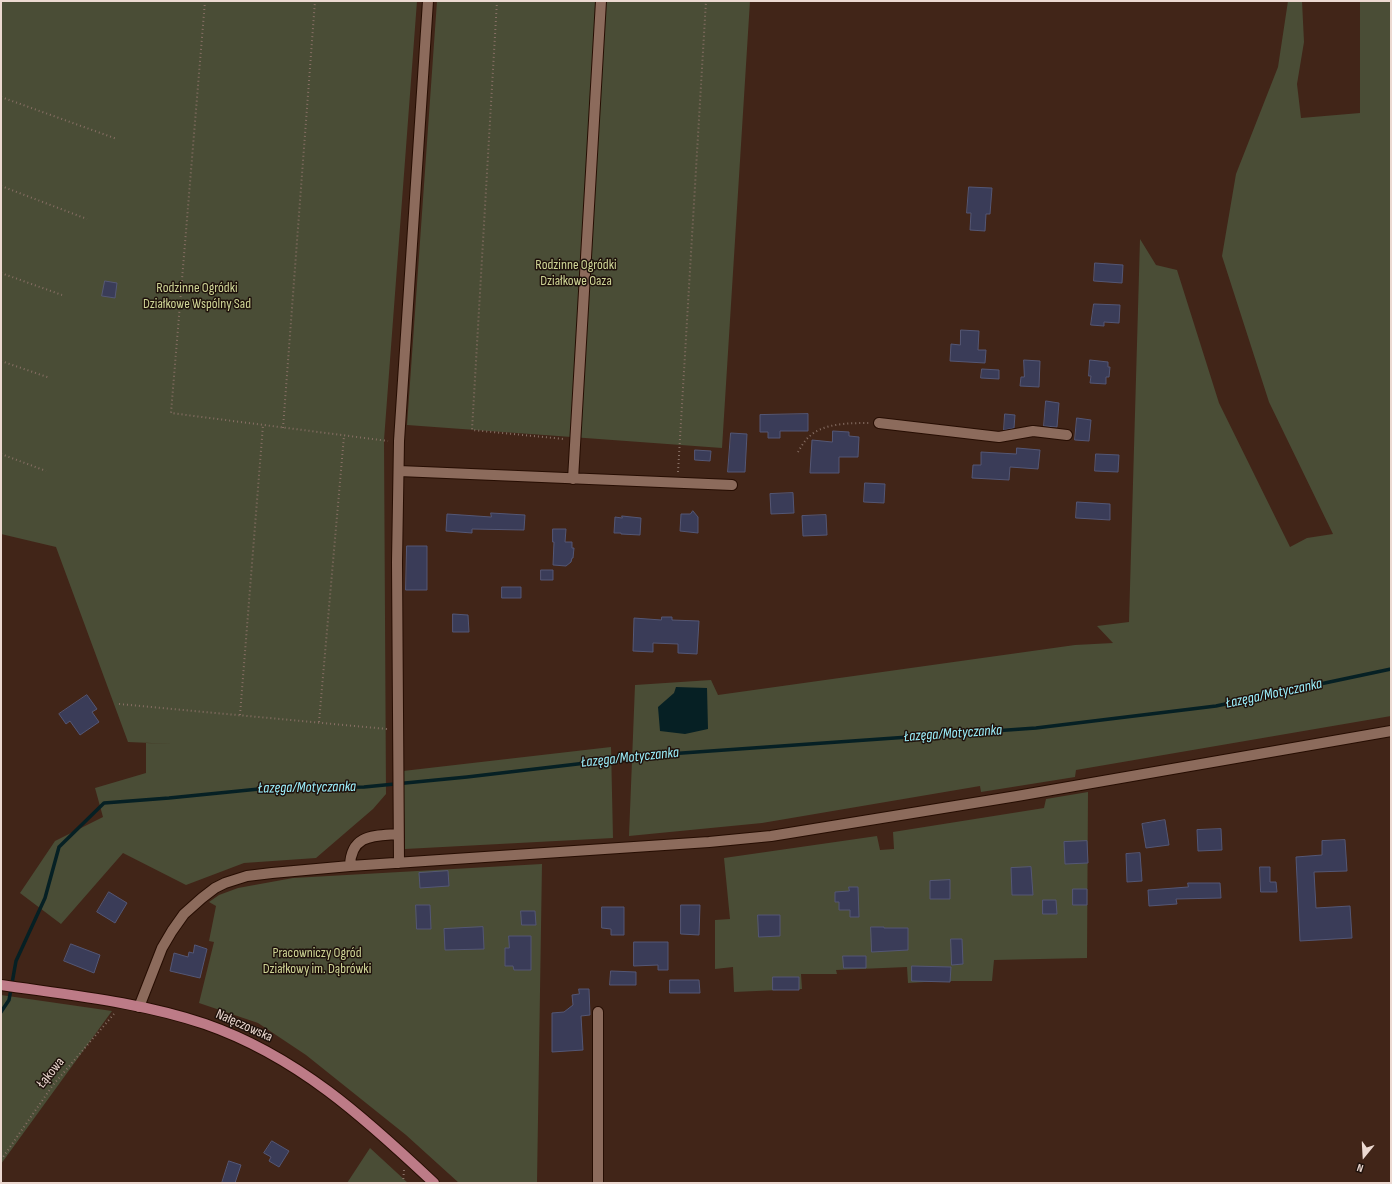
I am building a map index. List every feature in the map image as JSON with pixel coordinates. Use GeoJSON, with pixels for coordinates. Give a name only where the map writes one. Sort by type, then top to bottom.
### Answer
{"type":"FeatureCollection","features":[{"type":"Feature","properties":{"kind":"main road","name":"Nałęczowska"},"geometry":{"type":"LineString","coordinates":[[1,985],[123,1004],[186,1018],[253,1044],[291,1065],[347,1104],[434,1183]]}},
{"type":"Feature","properties":{"kind":"street"},"geometry":{"type":"LineString","coordinates":[[399,863],[397,562],[400,441],[428,1]]}},
{"type":"Feature","properties":{"kind":"street"},"geometry":{"type":"LineString","coordinates":[[573,478],[601,1]]}},
{"type":"Feature","properties":{"kind":"street"},"geometry":{"type":"LineString","coordinates":[[879,423],[1000,437],[1033,431],[1067,436]]}},
{"type":"Feature","properties":{"kind":"street"},"geometry":{"type":"LineString","coordinates":[[399,471],[732,485]]}},
{"type":"Feature","properties":{"kind":"street"},"geometry":{"type":"LineString","coordinates":[[139,1007],[169,935],[188,910],[215,888],[247,876],[350,866],[708,842],[771,836],[1009,798],[1391,731]]}},
{"type":"Feature","properties":{"kind":"street"},"geometry":{"type":"LineString","coordinates":[[350,866],[350,856],[354,847],[360,841],[373,836],[398,834]]}},
{"type":"Feature","properties":{"kind":"street"},"geometry":{"type":"LineString","coordinates":[[598,1012],[598,1183]]}},
{"type":"Feature","properties":{"kind":"path"},"geometry":{"type":"LineString","coordinates":[[205,1],[171,413],[344,436],[400,441]]}},
{"type":"Feature","properties":{"kind":"path"},"geometry":{"type":"LineString","coordinates":[[283,428],[314,1]]}},
{"type":"Feature","properties":{"kind":"path"},"geometry":{"type":"LineString","coordinates":[[497,1],[472,430],[575,440]]}},
{"type":"Feature","properties":{"kind":"path"},"geometry":{"type":"LineString","coordinates":[[677,483],[706,1]]}},
{"type":"Feature","properties":{"kind":"path"},"geometry":{"type":"LineString","coordinates":[[1,97],[117,139]]}},
{"type":"Feature","properties":{"kind":"path"},"geometry":{"type":"LineString","coordinates":[[1,186],[87,219]]}},
{"type":"Feature","properties":{"kind":"path"},"geometry":{"type":"LineString","coordinates":[[1,273],[62,295]]}},
{"type":"Feature","properties":{"kind":"path"},"geometry":{"type":"LineString","coordinates":[[1,361],[50,378]]}},
{"type":"Feature","properties":{"kind":"path"},"geometry":{"type":"LineString","coordinates":[[798,452],[808,437],[820,429],[851,423],[879,423]]}},
{"type":"Feature","properties":{"kind":"path"},"geometry":{"type":"LineString","coordinates":[[240,715],[263,425]]}},
{"type":"Feature","properties":{"kind":"path"},"geometry":{"type":"LineString","coordinates":[[319,722],[344,436]]}},
{"type":"Feature","properties":{"kind":"path"},"geometry":{"type":"LineString","coordinates":[[1,454],[46,471]]}},
{"type":"Feature","properties":{"kind":"path"},"geometry":{"type":"LineString","coordinates":[[119,704],[398,730]]}},
{"type":"Feature","properties":{"kind":"path","name":"Łąkowa"},"geometry":{"type":"LineString","coordinates":[[1,1160],[53,1085],[123,1004]]}},
{"type":"Feature","properties":{"kind":"path"},"geometry":{"type":"LineString","coordinates":[[403,1183],[404,1167]]}},
{"type":"Feature","properties":{"kind":"green space","name":"Rodzinne Ogródki Działkowe Wspólny Sad"},"geometry":{"type":"Polygon","coordinates":[[[1,1],[417,1],[384,440],[386,794],[373,809],[316,858],[244,863],[186,885],[123,853],[61,924],[20,893],[55,841],[103,817],[95,788],[146,773],[146,743],[174,744],[128,742],[56,547],[1,534],[1,1]]]}},
{"type":"Feature","properties":{"kind":"green space","name":"Rodzinne Ogródki Działkowe Oaza"},"geometry":{"type":"Polygon","coordinates":[[[437,1],[750,1],[722,448],[407,425],[437,1]]]}},
{"type":"Feature","properties":{"kind":"green space"},"geometry":{"type":"Polygon","coordinates":[[[1288,1],[1302,1],[1304,42],[1297,84],[1301,118],[1360,113],[1360,1],[1391,1],[1391,716],[1076,770],[1075,777],[981,792],[980,786],[762,823],[629,836],[635,685],[711,680],[718,695],[1075,645],[1113,643],[1097,626],[1129,622],[1140,239],[1156,265],[1177,270],[1219,403],[1290,547],[1307,538],[1333,534],[1269,402],[1222,256],[1236,174],[1278,67],[1288,1]]]}},
{"type":"Feature","properties":{"kind":"green space"},"geometry":{"type":"Polygon","coordinates":[[[611,747],[613,838],[405,849],[403,771],[611,747]]]}},
{"type":"Feature","properties":{"kind":"green space"},"geometry":{"type":"Polygon","coordinates":[[[1088,792],[1087,958],[994,960],[992,981],[908,983],[907,967],[836,970],[837,974],[801,974],[802,989],[734,992],[733,967],[715,969],[715,920],[730,919],[724,858],[877,836],[880,850],[894,849],[893,832],[1044,808],[1046,799],[1088,792]]]}},
{"type":"Feature","properties":{"kind":"green space","name":"Pracowniczy Ogród Działkowy im. Dąbrówki"},"geometry":{"type":"Polygon","coordinates":[[[542,864],[537,1183],[459,1183],[406,1135],[306,1055],[258,1023],[199,1003],[214,942],[209,941],[216,906],[209,902],[219,895],[238,888],[293,878],[542,864]]]}},
{"type":"Feature","properties":{"kind":"green space"},"geometry":{"type":"Polygon","coordinates":[[[1,995],[112,1011],[1,1164],[1,995]]]}},
{"type":"Feature","properties":{"kind":"green space"},"geometry":{"type":"Polygon","coordinates":[[[370,1148],[408,1183],[347,1183],[370,1148]]]}},
{"type":"Feature","properties":{"kind":"water"},"geometry":{"type":"Polygon","coordinates":[[[676,687],[707,688],[708,729],[685,734],[660,731],[658,707],[674,693],[676,687]]]}},
{"type":"Feature","properties":{"kind":"building"},"geometry":{"type":"Polygon","coordinates":[[[969,187],[992,188],[990,214],[986,214],[985,231],[970,230],[971,213],[967,213],[969,187]]]}},
{"type":"Feature","properties":{"kind":"building"},"geometry":{"type":"Polygon","coordinates":[[[1095,263],[1123,265],[1122,283],[1094,281],[1095,263]]]}},
{"type":"Feature","properties":{"kind":"building"},"geometry":{"type":"Polygon","coordinates":[[[105,281],[117,283],[115,298],[102,296],[105,281]]]}},
{"type":"Feature","properties":{"kind":"building"},"geometry":{"type":"Polygon","coordinates":[[[1094,304],[1120,305],[1119,323],[1104,322],[1104,326],[1091,325],[1094,304]]]}},
{"type":"Feature","properties":{"kind":"building"},"geometry":{"type":"Polygon","coordinates":[[[961,330],[979,331],[978,350],[986,350],[985,363],[950,361],[951,344],[960,345],[961,330]]]}},
{"type":"Feature","properties":{"kind":"building"},"geometry":{"type":"Polygon","coordinates":[[[1024,360],[1040,361],[1039,387],[1020,386],[1021,377],[1024,377],[1024,360]]]}},
{"type":"Feature","properties":{"kind":"building"},"geometry":{"type":"Polygon","coordinates":[[[1090,360],[1108,362],[1108,367],[1110,367],[1109,377],[1106,377],[1106,384],[1090,383],[1090,360]]]}},
{"type":"Feature","properties":{"kind":"building"},"geometry":{"type":"Polygon","coordinates":[[[982,369],[999,370],[999,379],[981,378],[982,369]]]}},
{"type":"Feature","properties":{"kind":"building"},"geometry":{"type":"Polygon","coordinates":[[[1046,401],[1059,403],[1057,427],[1044,426],[1046,401]]]}},
{"type":"Feature","properties":{"kind":"building"},"geometry":{"type":"Polygon","coordinates":[[[808,414],[808,431],[780,431],[780,438],[768,438],[768,432],[760,432],[760,415],[808,414]]]}},
{"type":"Feature","properties":{"kind":"building"},"geometry":{"type":"Polygon","coordinates":[[[1005,414],[1015,415],[1014,428],[1004,430],[1005,414]]]}},
{"type":"Feature","properties":{"kind":"building"},"geometry":{"type":"Polygon","coordinates":[[[1077,418],[1091,420],[1089,441],[1075,440],[1077,418]]]}},
{"type":"Feature","properties":{"kind":"building"},"geometry":{"type":"Polygon","coordinates":[[[833,431],[849,432],[849,436],[859,437],[858,457],[839,457],[839,473],[810,473],[812,440],[832,442],[833,431]]]}},
{"type":"Feature","properties":{"kind":"building"},"geometry":{"type":"Polygon","coordinates":[[[731,433],[747,434],[745,472],[728,472],[731,433]]]}},
{"type":"Feature","properties":{"kind":"building"},"geometry":{"type":"Polygon","coordinates":[[[1017,448],[1040,450],[1038,469],[1010,467],[1009,480],[972,478],[973,465],[981,465],[981,452],[1016,454],[1017,448]]]}},
{"type":"Feature","properties":{"kind":"building"},"geometry":{"type":"Polygon","coordinates":[[[695,450],[711,451],[710,461],[695,460],[695,450]]]}},
{"type":"Feature","properties":{"kind":"building"},"geometry":{"type":"Polygon","coordinates":[[[1096,454],[1119,455],[1118,472],[1095,471],[1096,454]]]}},
{"type":"Feature","properties":{"kind":"building"},"geometry":{"type":"Polygon","coordinates":[[[865,483],[885,484],[884,503],[864,502],[865,483]]]}},
{"type":"Feature","properties":{"kind":"building"},"geometry":{"type":"Polygon","coordinates":[[[793,493],[794,513],[771,514],[770,494],[793,493]]]}},
{"type":"Feature","properties":{"kind":"building"},"geometry":{"type":"Polygon","coordinates":[[[1077,502],[1110,504],[1110,520],[1076,518],[1077,502]]]}},
{"type":"Feature","properties":{"kind":"building"},"geometry":{"type":"Polygon","coordinates":[[[693,511],[698,517],[698,533],[680,531],[681,514],[690,514],[693,511]]]}},
{"type":"Feature","properties":{"kind":"building"},"geometry":{"type":"Polygon","coordinates":[[[491,513],[525,515],[524,530],[472,529],[472,533],[446,531],[447,514],[491,517],[491,513]]]}},
{"type":"Feature","properties":{"kind":"building"},"geometry":{"type":"Polygon","coordinates":[[[826,515],[827,535],[803,536],[802,516],[826,515]]]}},
{"type":"Feature","properties":{"kind":"building"},"geometry":{"type":"Polygon","coordinates":[[[622,516],[641,518],[640,535],[614,533],[615,517],[622,518],[622,516]]]}},
{"type":"Feature","properties":{"kind":"building"},"geometry":{"type":"Polygon","coordinates":[[[553,529],[566,529],[565,542],[572,542],[572,548],[574,548],[573,558],[566,566],[553,565],[553,529]]]}},
{"type":"Feature","properties":{"kind":"building"},"geometry":{"type":"Polygon","coordinates":[[[407,546],[427,546],[427,590],[406,590],[407,546]]]}},
{"type":"Feature","properties":{"kind":"building"},"geometry":{"type":"Polygon","coordinates":[[[541,570],[553,570],[553,580],[541,580],[541,570]]]}},
{"type":"Feature","properties":{"kind":"building"},"geometry":{"type":"Polygon","coordinates":[[[502,587],[521,587],[521,598],[502,598],[502,587]]]}},
{"type":"Feature","properties":{"kind":"building"},"geometry":{"type":"Polygon","coordinates":[[[453,614],[468,615],[469,632],[453,632],[453,614]]]}},
{"type":"Feature","properties":{"kind":"building"},"geometry":{"type":"Polygon","coordinates":[[[662,617],[672,617],[672,620],[699,621],[697,654],[678,653],[678,644],[653,643],[653,652],[633,651],[634,618],[661,620],[662,617]]]}},
{"type":"Feature","properties":{"kind":"building"},"geometry":{"type":"Polygon","coordinates":[[[87,695],[97,709],[92,712],[99,722],[80,735],[70,721],[66,724],[59,714],[87,695]]]}},
{"type":"Feature","properties":{"kind":"building"},"geometry":{"type":"Polygon","coordinates":[[[1165,820],[1169,845],[1146,848],[1142,824],[1165,820]]]}},
{"type":"Feature","properties":{"kind":"building"},"geometry":{"type":"Polygon","coordinates":[[[1221,829],[1222,850],[1198,851],[1197,830],[1221,829]]]}},
{"type":"Feature","properties":{"kind":"building"},"geometry":{"type":"Polygon","coordinates":[[[1345,840],[1347,871],[1314,872],[1316,908],[1350,906],[1352,938],[1300,941],[1296,857],[1322,855],[1322,841],[1345,840]]]}},
{"type":"Feature","properties":{"kind":"building"},"geometry":{"type":"Polygon","coordinates":[[[1087,841],[1088,863],[1065,864],[1064,842],[1087,841]]]}},
{"type":"Feature","properties":{"kind":"building"},"geometry":{"type":"Polygon","coordinates":[[[1140,853],[1142,881],[1127,882],[1126,854],[1140,853]]]}},
{"type":"Feature","properties":{"kind":"building"},"geometry":{"type":"Polygon","coordinates":[[[1031,867],[1033,895],[1012,895],[1011,868],[1031,867]]]}},
{"type":"Feature","properties":{"kind":"building"},"geometry":{"type":"Polygon","coordinates":[[[1260,867],[1270,867],[1270,882],[1276,882],[1277,892],[1261,892],[1260,867]]]}},
{"type":"Feature","properties":{"kind":"building"},"geometry":{"type":"Polygon","coordinates":[[[448,871],[449,886],[420,888],[419,873],[448,871]]]}},
{"type":"Feature","properties":{"kind":"building"},"geometry":{"type":"Polygon","coordinates":[[[950,880],[950,899],[930,899],[930,881],[950,880]]]}},
{"type":"Feature","properties":{"kind":"building"},"geometry":{"type":"Polygon","coordinates":[[[1188,883],[1220,883],[1221,898],[1176,899],[1177,904],[1149,906],[1148,890],[1188,887],[1188,883]]]}},
{"type":"Feature","properties":{"kind":"building"},"geometry":{"type":"Polygon","coordinates":[[[849,887],[858,887],[859,917],[850,917],[850,910],[839,910],[839,902],[835,902],[835,892],[849,891],[849,887]]]}},
{"type":"Feature","properties":{"kind":"building"},"geometry":{"type":"Polygon","coordinates":[[[1073,889],[1087,889],[1087,905],[1073,905],[1073,889]]]}},
{"type":"Feature","properties":{"kind":"building"},"geometry":{"type":"Polygon","coordinates":[[[109,892],[127,903],[115,923],[97,912],[109,892]]]}},
{"type":"Feature","properties":{"kind":"building"},"geometry":{"type":"Polygon","coordinates":[[[1043,900],[1056,900],[1057,914],[1043,914],[1043,900]]]}},
{"type":"Feature","properties":{"kind":"building"},"geometry":{"type":"Polygon","coordinates":[[[416,905],[430,905],[431,929],[417,929],[416,905]]]}},
{"type":"Feature","properties":{"kind":"building"},"geometry":{"type":"Polygon","coordinates":[[[681,905],[700,905],[699,935],[681,934],[681,905]]]}},
{"type":"Feature","properties":{"kind":"building"},"geometry":{"type":"Polygon","coordinates":[[[602,907],[624,907],[624,935],[611,935],[611,929],[602,928],[602,907]]]}},
{"type":"Feature","properties":{"kind":"building"},"geometry":{"type":"Polygon","coordinates":[[[521,911],[535,911],[536,925],[522,925],[521,911]]]}},
{"type":"Feature","properties":{"kind":"building"},"geometry":{"type":"Polygon","coordinates":[[[758,915],[780,915],[780,936],[759,937],[758,915]]]}},
{"type":"Feature","properties":{"kind":"building"},"geometry":{"type":"Polygon","coordinates":[[[483,927],[484,949],[445,950],[444,929],[483,927]]]}},
{"type":"Feature","properties":{"kind":"building"},"geometry":{"type":"Polygon","coordinates":[[[871,927],[908,928],[908,950],[872,952],[871,927]]]}},
{"type":"Feature","properties":{"kind":"building"},"geometry":{"type":"Polygon","coordinates":[[[509,936],[531,936],[531,970],[514,970],[513,966],[505,966],[505,948],[509,948],[509,936]]]}},
{"type":"Feature","properties":{"kind":"building"},"geometry":{"type":"Polygon","coordinates":[[[951,939],[962,939],[963,964],[952,965],[951,939]]]}},
{"type":"Feature","properties":{"kind":"building"},"geometry":{"type":"Polygon","coordinates":[[[634,942],[668,942],[668,970],[658,970],[658,965],[634,966],[634,942]]]}},
{"type":"Feature","properties":{"kind":"building"},"geometry":{"type":"Polygon","coordinates":[[[71,944],[100,955],[94,973],[64,961],[71,944]]]}},
{"type":"Feature","properties":{"kind":"building"},"geometry":{"type":"Polygon","coordinates":[[[195,945],[207,949],[200,978],[170,971],[174,953],[188,957],[189,952],[193,953],[195,945]]]}},
{"type":"Feature","properties":{"kind":"building"},"geometry":{"type":"Polygon","coordinates":[[[843,956],[866,956],[866,968],[844,968],[843,956]]]}},
{"type":"Feature","properties":{"kind":"building"},"geometry":{"type":"Polygon","coordinates":[[[912,966],[951,967],[950,982],[912,981],[912,966]]]}},
{"type":"Feature","properties":{"kind":"building"},"geometry":{"type":"Polygon","coordinates":[[[611,971],[636,972],[636,985],[610,985],[611,971]]]}},
{"type":"Feature","properties":{"kind":"building"},"geometry":{"type":"Polygon","coordinates":[[[773,977],[799,977],[799,990],[773,990],[773,977]]]}},
{"type":"Feature","properties":{"kind":"building"},"geometry":{"type":"Polygon","coordinates":[[[670,980],[699,980],[700,993],[670,993],[670,980]]]}},
{"type":"Feature","properties":{"kind":"building"},"geometry":{"type":"Polygon","coordinates":[[[579,989],[589,989],[590,1015],[581,1016],[583,1050],[552,1052],[552,1013],[564,1012],[573,1005],[572,995],[579,994],[579,989]]]}},
{"type":"Feature","properties":{"kind":"building"},"geometry":{"type":"Polygon","coordinates":[[[272,1141],[289,1151],[279,1167],[269,1161],[271,1157],[264,1153],[272,1141]]]}},
{"type":"Feature","properties":{"kind":"building"},"geometry":{"type":"Polygon","coordinates":[[[229,1161],[241,1165],[235,1183],[222,1183],[229,1161]]]}},
{"type":"Feature","properties":{"kind":"waterway","name":"Łazęga/Motyczanka"},"geometry":{"type":"LineString","coordinates":[[1,1012],[9,1000],[16,961],[45,898],[59,847],[104,803],[269,788],[364,787],[467,777],[654,755],[1036,728],[1216,706],[1391,669]]}}]}
